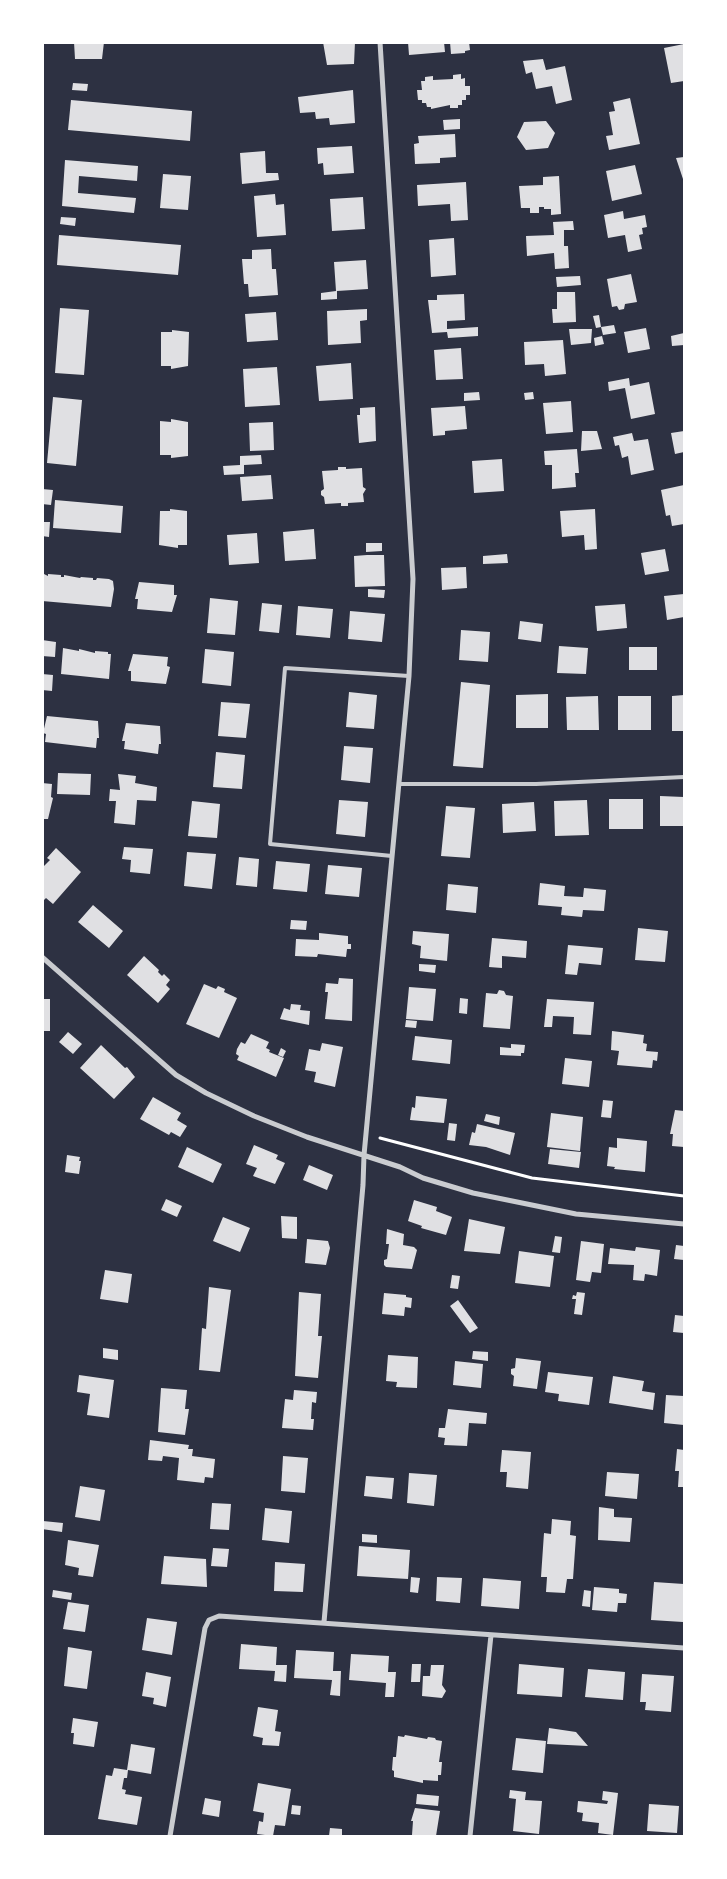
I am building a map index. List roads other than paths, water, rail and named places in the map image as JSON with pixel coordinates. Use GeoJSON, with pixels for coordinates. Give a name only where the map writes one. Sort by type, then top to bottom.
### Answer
{"type":"FeatureCollection","features":[{"type":"Feature","properties":{"kind":"street"},"geometry":{"type":"LineString","coordinates":[[324,1622],[363,1185],[364,1155],[399,784],[408,676],[413,579],[380,42]]}},
{"type":"Feature","properties":{"kind":"street"},"geometry":{"type":"LineString","coordinates":[[42,957],[176,1075],[206,1093],[254,1116],[307,1137],[400,1167],[423,1178],[520,1204],[576,1214],[684,1224]]}},
{"type":"Feature","properties":{"kind":"street"},"geometry":{"type":"LineString","coordinates":[[170,1836],[205,1628],[209,1620],[219,1616],[684,1648]]}},
{"type":"Feature","properties":{"kind":"street"},"geometry":{"type":"LineString","coordinates":[[470,1836],[490,1635]]}},
{"type":"Feature","properties":{"kind":"lane"},"geometry":{"type":"LineString","coordinates":[[392,856],[270,844],[285,668],[408,676]]}},
{"type":"Feature","properties":{"kind":"lane"},"geometry":{"type":"LineString","coordinates":[[399,784],[536,784],[684,777]]}}]}
